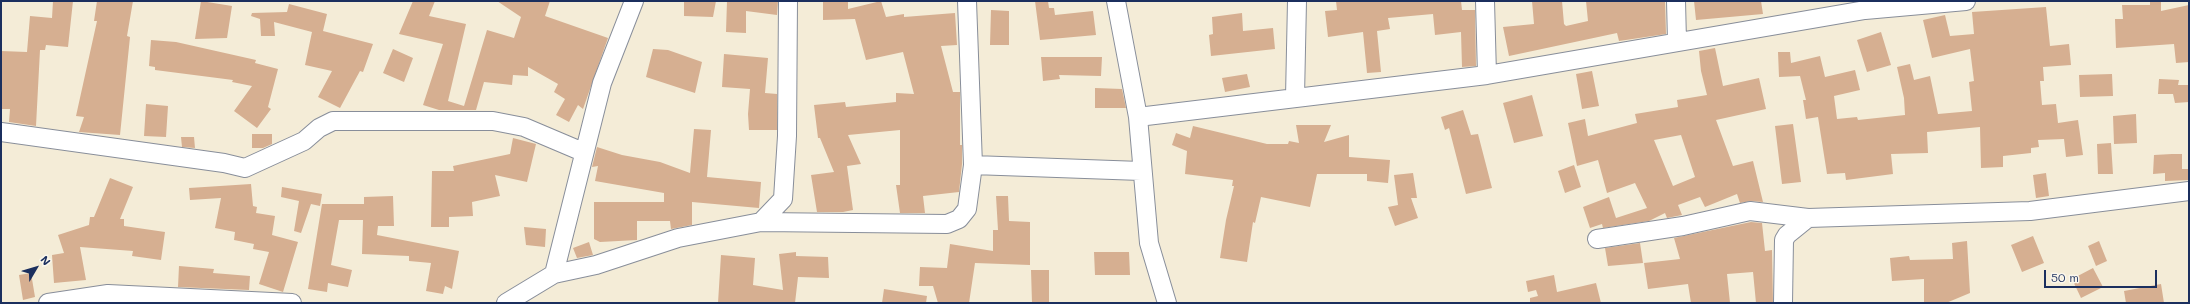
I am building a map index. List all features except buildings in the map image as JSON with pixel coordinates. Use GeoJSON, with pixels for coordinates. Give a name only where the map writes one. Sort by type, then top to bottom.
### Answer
{"type":"FeatureCollection","features":[{"type":"Feature","properties":{"kind":"street"},"geometry":{"type":"LineString","coordinates":[[554,274],[583,152],[602,84],[634,1]]}},
{"type":"Feature","properties":{"kind":"street"},"geometry":{"type":"LineString","coordinates":[[761,222],[782,199],[787,136],[788,1]]}},
{"type":"Feature","properties":{"kind":"street"},"geometry":{"type":"LineString","coordinates":[[508,303],[554,274],[596,265],[678,238],[761,222],[947,224],[959,219],[967,209],[973,165],[968,1]]}},
{"type":"Feature","properties":{"kind":"street"},"geometry":{"type":"LineString","coordinates":[[1116,1],[1138,117],[1149,242],[1168,303]]}},
{"type":"Feature","properties":{"kind":"street"},"geometry":{"type":"LineString","coordinates":[[1296,97],[1297,1]]}},
{"type":"Feature","properties":{"kind":"street"},"geometry":{"type":"LineString","coordinates":[[1484,1],[1487,75]]}},
{"type":"Feature","properties":{"kind":"street"},"geometry":{"type":"LineString","coordinates":[[1676,1],[1677,41]]}},
{"type":"Feature","properties":{"kind":"street"},"geometry":{"type":"LineString","coordinates":[[1138,117],[1487,75],[1865,5],[1966,1]]}},
{"type":"Feature","properties":{"kind":"street"},"geometry":{"type":"LineString","coordinates":[[1,132],[224,163],[245,168],[304,141],[319,128],[333,121],[493,121],[524,127],[583,152]]}},
{"type":"Feature","properties":{"kind":"street"},"geometry":{"type":"LineString","coordinates":[[973,165],[1142,170]]}},
{"type":"Feature","properties":{"kind":"street"},"geometry":{"type":"LineString","coordinates":[[1597,239],[1683,226],[1750,211],[1808,218],[2030,211],[2189,191]]}},
{"type":"Feature","properties":{"kind":"street"},"geometry":{"type":"LineString","coordinates":[[782,199],[799,223]]}},
{"type":"Feature","properties":{"kind":"street"},"geometry":{"type":"LineString","coordinates":[[1783,303],[1784,240],[1787,235],[1808,218]]}},
{"type":"Feature","properties":{"kind":"street"},"geometry":{"type":"LineString","coordinates":[[48,303],[108,294],[292,303]]}}]}
